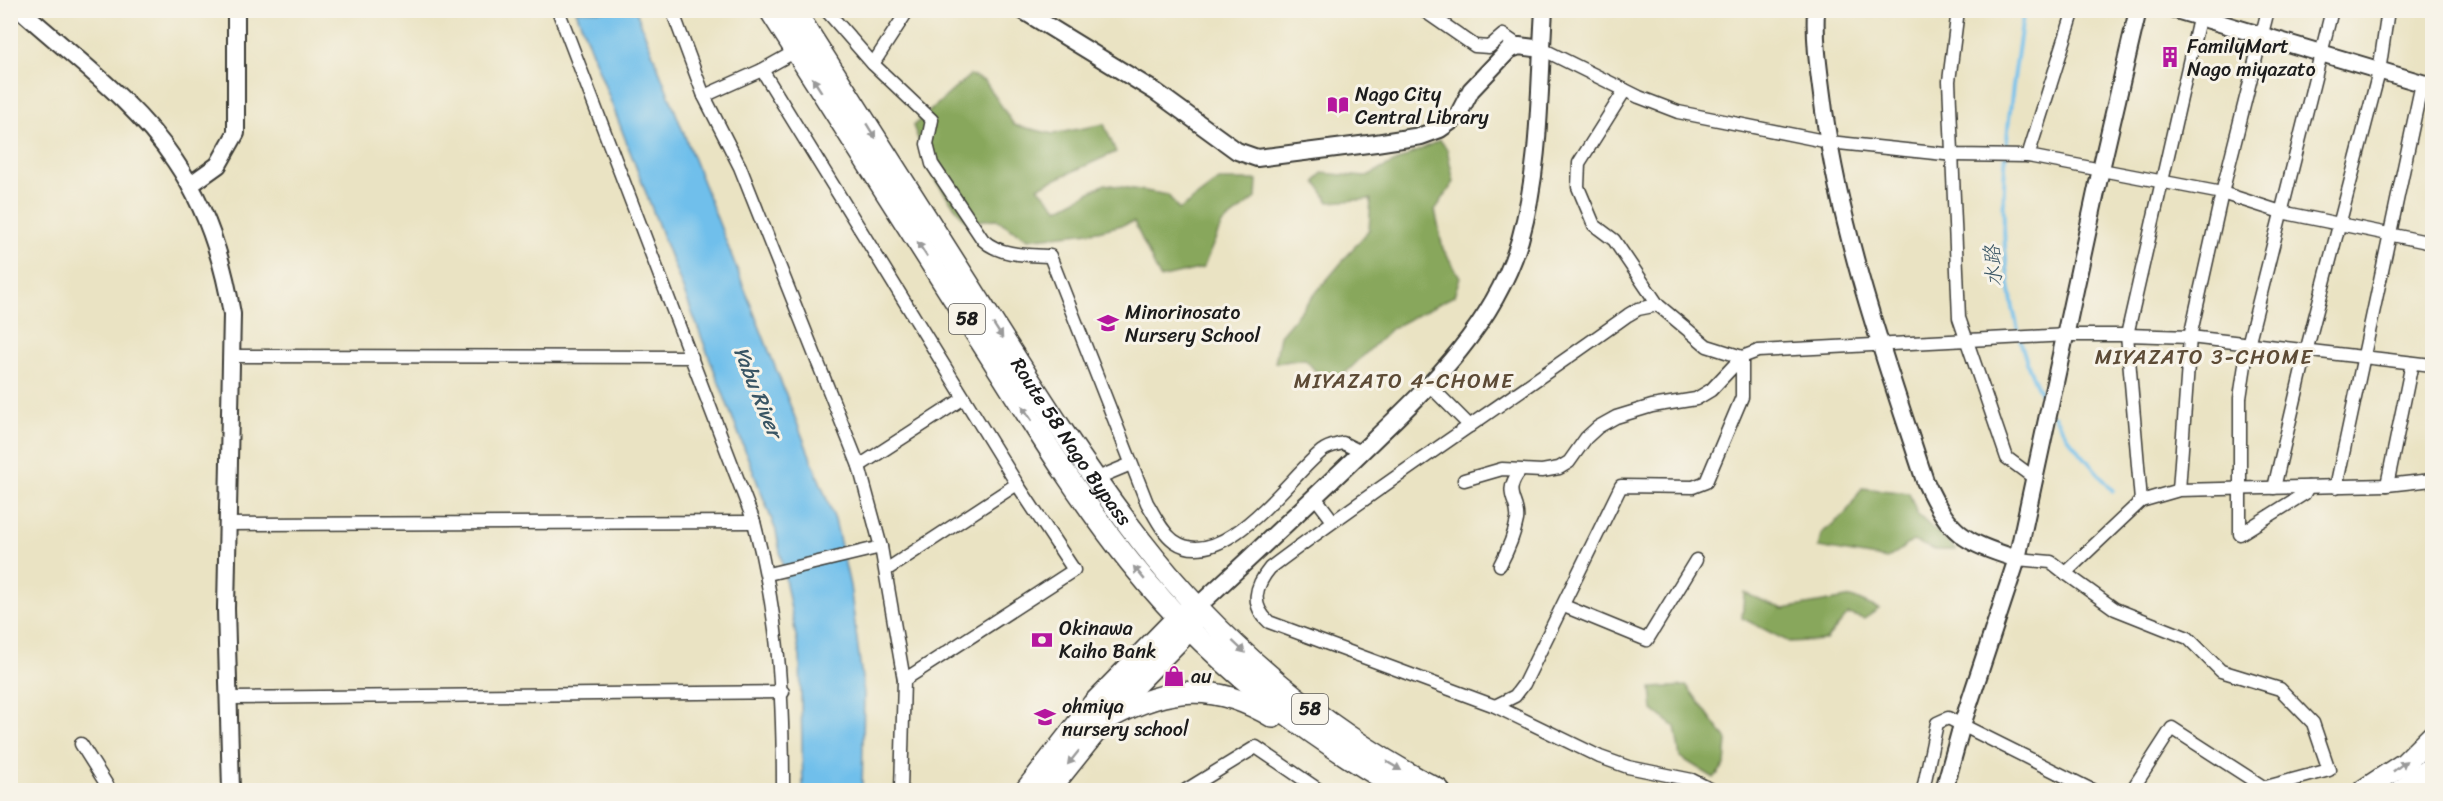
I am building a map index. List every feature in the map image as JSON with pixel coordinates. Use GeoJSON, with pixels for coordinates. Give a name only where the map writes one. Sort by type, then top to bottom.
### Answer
{"type":"FeatureCollection","features":[{"type":"Feature","properties":{"kind":"highway","name":"Route 58 Nago Bypass"},"geometry":{"type":"LineString","coordinates":[[770,10],[1083,497],[1130,561],[1184,623],[1245,681],[1337,751],[1403,790]]}},
{"type":"Feature","properties":{"kind":"highway","name":"Route 58 Nago Bypass"},"geometry":{"type":"LineString","coordinates":[[795,10],[1095,478],[1141,542],[1197,607],[1314,712],[1396,767],[1438,790]]}},
{"type":"Feature","properties":{"kind":"highway"},"geometry":{"type":"LineString","coordinates":[[1049,790],[1098,726],[1197,607]]}},
{"type":"Feature","properties":{"kind":"highway"},"geometry":{"type":"LineString","coordinates":[[1026,790],[1093,704],[1184,623]]}},
{"type":"Feature","properties":{"kind":"highway"},"geometry":{"type":"LineString","coordinates":[[1098,726],[1132,706],[1158,696],[1193,692],[1219,694],[1243,700],[1282,722],[1302,726]]}},
{"type":"Feature","properties":{"kind":"highway"},"geometry":{"type":"LineString","coordinates":[[2364,790],[2405,763],[2433,736]]}},
{"type":"Feature","properties":{"kind":"highway"},"geometry":{"type":"LineString","coordinates":[[2402,790],[2433,767]]}},
{"type":"Feature","properties":{"kind":"street"},"geometry":{"type":"LineString","coordinates":[[21,10],[113,93],[153,133],[190,185],[210,226],[225,271],[232,314],[226,608],[231,698],[231,790]]}},
{"type":"Feature","properties":{"kind":"street"},"geometry":{"type":"LineString","coordinates":[[190,185],[218,165],[236,133],[236,10]]}},
{"type":"Feature","properties":{"kind":"street"},"geometry":{"type":"LineString","coordinates":[[558,10],[772,572],[783,692],[783,790]]}},
{"type":"Feature","properties":{"kind":"street"},"geometry":{"type":"LineString","coordinates":[[672,10],[704,96],[741,167],[859,466],[886,570],[904,680],[901,790]]}},
{"type":"Feature","properties":{"kind":"street"},"geometry":{"type":"LineString","coordinates":[[826,10],[873,63],[932,120],[927,144],[932,164],[983,240],[991,248],[1002,251],[1050,256],[1147,503],[1162,528],[1175,541],[1190,547],[1205,548],[1221,543],[1271,503],[1322,451],[1343,443],[1361,452]]}},
{"type":"Feature","properties":{"kind":"street"},"geometry":{"type":"LineString","coordinates":[[873,63],[908,10]]}},
{"type":"Feature","properties":{"kind":"street"},"geometry":{"type":"LineString","coordinates":[[1022,10],[1156,92],[1237,151],[1257,158],[1421,136],[1440,129],[1457,117],[1471,90],[1495,62],[1509,50],[1519,46]]}},
{"type":"Feature","properties":{"kind":"street"},"geometry":{"type":"LineString","coordinates":[[1423,10],[1475,46],[1489,47],[1503,35],[1519,46],[1542,49],[1625,90],[1678,112],[1829,142],[1954,155],[2028,156],[2162,180],[2222,193],[2281,212],[2433,243]]}},
{"type":"Feature","properties":{"kind":"street"},"geometry":{"type":"LineString","coordinates":[[1197,607],[1430,386],[1470,340],[1500,291],[1520,240],[1534,177],[1544,10]]}},
{"type":"Feature","properties":{"kind":"street"},"geometry":{"type":"LineString","coordinates":[[1816,10],[1817,53],[1829,142],[1854,257],[1925,481],[1945,520],[1973,545],[2017,560],[2051,562],[2115,609],[2188,638],[2221,671],[2280,689],[2313,723],[2329,770],[2260,789],[2172,728],[2132,790]]}},
{"type":"Feature","properties":{"kind":"street"},"geometry":{"type":"LineString","coordinates":[[1958,10],[1949,81],[1954,155],[1959,318],[2007,458],[2034,478]]}},
{"type":"Feature","properties":{"kind":"street"},"geometry":{"type":"LineString","coordinates":[[2028,156],[2074,10]]}},
{"type":"Feature","properties":{"kind":"street"},"geometry":{"type":"LineString","coordinates":[[1944,790],[1962,725],[2017,560],[2101,169],[2138,10]]}},
{"type":"Feature","properties":{"kind":"street"},"geometry":{"type":"LineString","coordinates":[[2176,10],[2200,15],[2320,54],[2427,85],[2390,234],[2336,487]]}},
{"type":"Feature","properties":{"kind":"street"},"geometry":{"type":"LineString","coordinates":[[2179,490],[2190,338],[2222,193],[2268,10]]}},
{"type":"Feature","properties":{"kind":"street"},"geometry":{"type":"LineString","coordinates":[[2308,487],[2304,494],[2240,534],[2240,398],[2248,345],[2332,10]]}},
{"type":"Feature","properties":{"kind":"street"},"geometry":{"type":"LineString","coordinates":[[2274,488],[2306,352],[2379,72],[2388,10]]}},
{"type":"Feature","properties":{"kind":"street"},"geometry":{"type":"LineString","coordinates":[[2141,501],[2127,335],[2200,15]]}},
{"type":"Feature","properties":{"kind":"street"},"geometry":{"type":"LineString","coordinates":[[704,96],[762,70],[796,51]]}},
{"type":"Feature","properties":{"kind":"street"},"geometry":{"type":"LineString","coordinates":[[762,70],[1017,484],[1074,570],[904,680]]}},
{"type":"Feature","properties":{"kind":"street"},"geometry":{"type":"LineString","coordinates":[[1625,90],[1580,163],[1578,187],[1594,225],[1614,240],[1658,305],[1707,346],[1742,357]]}},
{"type":"Feature","properties":{"kind":"street"},"geometry":{"type":"LineString","coordinates":[[1658,305],[1638,309],[1628,315],[1504,404],[1333,521],[1270,568],[1259,580],[1255,600],[1260,614],[1269,622],[1495,706],[1600,757],[1628,767],[1692,780],[1712,790]]}},
{"type":"Feature","properties":{"kind":"street"},"geometry":{"type":"LineString","coordinates":[[1464,480],[1502,469],[1542,471],[1564,465],[1598,427],[1616,417],[1652,406],[1696,399],[1711,390],[1742,357],[1758,351],[2067,335],[2127,335],[2190,338],[2433,365]]}},
{"type":"Feature","properties":{"kind":"street"},"geometry":{"type":"LineString","coordinates":[[232,356],[692,357]]}},
{"type":"Feature","properties":{"kind":"street"},"geometry":{"type":"LineString","coordinates":[[1495,706],[1515,696],[1524,684],[1621,486],[1693,487],[1706,482],[1742,397],[1742,357]]}},
{"type":"Feature","properties":{"kind":"street"},"geometry":{"type":"LineString","coordinates":[[2387,486],[2412,363]]}},
{"type":"Feature","properties":{"kind":"street"},"geometry":{"type":"LineString","coordinates":[[1430,386],[1470,426]]}},
{"type":"Feature","properties":{"kind":"street"},"geometry":{"type":"LineString","coordinates":[[859,466],[964,398]]}},
{"type":"Feature","properties":{"kind":"street"},"geometry":{"type":"LineString","coordinates":[[1095,478],[1131,464]]}},
{"type":"Feature","properties":{"kind":"street"},"geometry":{"type":"LineString","coordinates":[[1500,565],[1513,539],[1518,518],[1510,493],[1520,471]]}},
{"type":"Feature","properties":{"kind":"street"},"geometry":{"type":"LineString","coordinates":[[2065,573],[2141,501],[2179,490],[2387,486],[2433,480]]}},
{"type":"Feature","properties":{"kind":"street"},"geometry":{"type":"LineString","coordinates":[[886,570],[1017,484]]}},
{"type":"Feature","properties":{"kind":"street"},"geometry":{"type":"LineString","coordinates":[[1315,497],[1333,521]]}},
{"type":"Feature","properties":{"kind":"street"},"geometry":{"type":"LineString","coordinates":[[228,524],[754,522]]}},
{"type":"Feature","properties":{"kind":"street"},"geometry":{"type":"LineString","coordinates":[[772,572],[851,552],[881,547]]}},
{"type":"Feature","properties":{"kind":"street"},"geometry":{"type":"LineString","coordinates":[[1564,606],[1647,640],[1696,560]]}},
{"type":"Feature","properties":{"kind":"street"},"geometry":{"type":"LineString","coordinates":[[231,698],[783,692]]}},
{"type":"Feature","properties":{"kind":"street"},"geometry":{"type":"LineString","coordinates":[[1923,790],[1937,723],[1948,717],[2092,790]]}},
{"type":"Feature","properties":{"kind":"street"},"geometry":{"type":"LineString","coordinates":[[81,744],[110,790]]}},
{"type":"Feature","properties":{"kind":"street"},"geometry":{"type":"LineString","coordinates":[[1186,790],[1256,747],[1319,790]]}},
{"type":"Feature","properties":{"kind":"green space"},"geometry":{"type":"Polygon","coordinates":[[[970,75],[985,81],[1014,125],[1053,134],[1104,124],[1116,152],[1038,187],[1058,209],[1105,184],[1168,195],[1179,210],[1219,180],[1257,180],[1256,198],[1222,224],[1203,268],[1160,278],[1134,222],[1098,231],[1028,239],[996,219],[966,222],[934,179],[913,126],[970,75]]]}},
{"type":"Feature","properties":{"kind":"green space"},"geometry":{"type":"Polygon","coordinates":[[[1440,140],[1447,149],[1454,182],[1435,210],[1443,249],[1460,277],[1454,296],[1392,328],[1330,388],[1305,359],[1275,363],[1280,335],[1369,230],[1371,199],[1329,202],[1316,182],[1322,173],[1365,177],[1440,140]]]}},
{"type":"Feature","properties":{"kind":"green space"},"geometry":{"type":"Polygon","coordinates":[[[1862,488],[1909,493],[1918,515],[1956,550],[1935,550],[1913,541],[1887,559],[1818,547],[1822,533],[1845,514],[1862,488]]]}},
{"type":"Feature","properties":{"kind":"green space"},"geometry":{"type":"Polygon","coordinates":[[[1744,593],[1783,609],[1852,597],[1879,609],[1864,619],[1848,614],[1826,640],[1789,642],[1742,618],[1744,593]]]}},
{"type":"Feature","properties":{"kind":"green space"},"geometry":{"type":"Polygon","coordinates":[[[1687,686],[1727,740],[1725,765],[1714,778],[1680,757],[1675,727],[1653,710],[1651,688],[1687,686]]]}},
{"type":"Feature","properties":{"kind":"water","name":"Yabu River"},"geometry":{"type":"Polygon","coordinates":[[[576,11],[636,11],[835,520],[850,586],[864,694],[862,790],[803,790],[800,657],[776,531],[576,11]]]}},
{"type":"Feature","properties":{"kind":"waterway","name":"水路"},"geometry":{"type":"LineString","coordinates":[[2024,10],[2008,129],[2004,207],[2005,247],[2009,286],[2022,346],[2032,375],[2046,402]]}},
{"type":"Feature","properties":{"kind":"waterway","name":"水路"},"geometry":{"type":"LineString","coordinates":[[2054,416],[2068,438],[2113,491]]}},
{"type":"Feature","properties":{"kind":"place","name":"FamilyMart Nago miyazato"},"geometry":{"type":"Point","coordinates":[2170,57]}},
{"type":"Feature","properties":{"kind":"place","name":"Nago City Central Library"},"geometry":{"type":"Point","coordinates":[1338,105]}},
{"type":"Feature","properties":{"kind":"place","name":"Minorinosato Nursery School"},"geometry":{"type":"Point","coordinates":[1108,323]}},
{"type":"Feature","properties":{"kind":"place","name":"Okinawa Kaiho Bank"},"geometry":{"type":"Point","coordinates":[1042,640]}},
{"type":"Feature","properties":{"kind":"place","name":"au"},"geometry":{"type":"Point","coordinates":[1174,676]}},
{"type":"Feature","properties":{"kind":"place","name":"ohmiya nursery school"},"geometry":{"type":"Point","coordinates":[1045,717]}},
{"type":"Feature","properties":{"kind":"district","name":"MIYAZATO 3-CHOME"},"geometry":{"type":"Point","coordinates":[2204,357]}},
{"type":"Feature","properties":{"kind":"district","name":"MIYAZATO 4-CHOME"},"geometry":{"type":"Point","coordinates":[1404,381]}}]}
